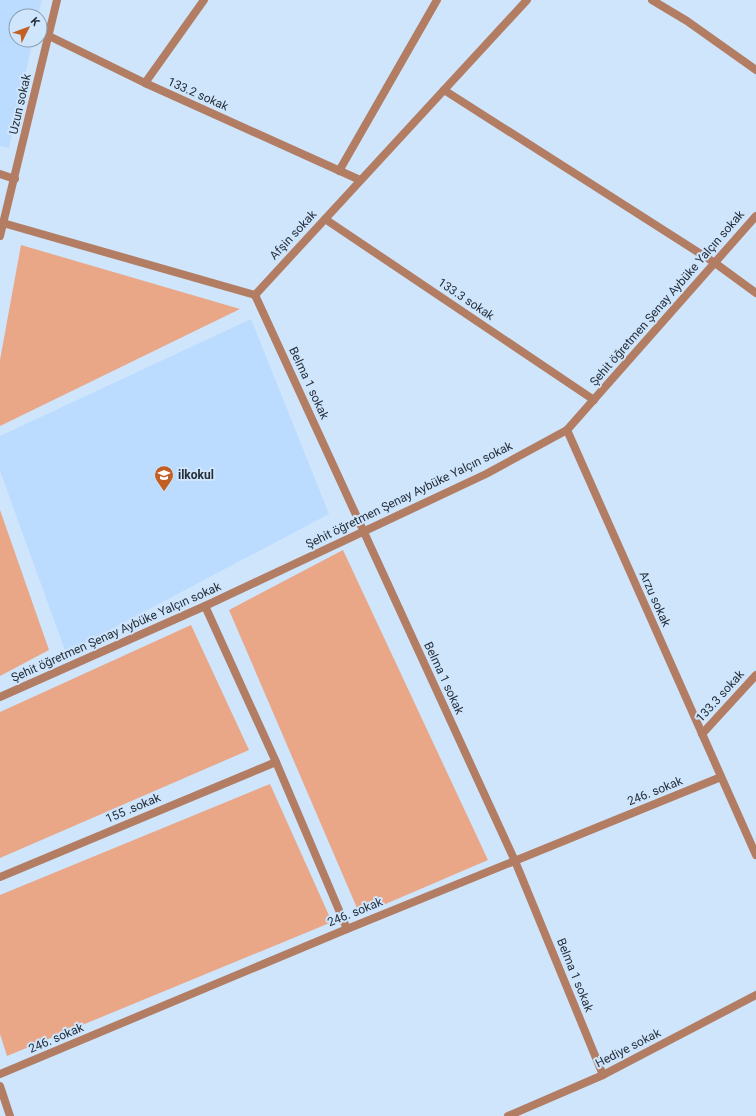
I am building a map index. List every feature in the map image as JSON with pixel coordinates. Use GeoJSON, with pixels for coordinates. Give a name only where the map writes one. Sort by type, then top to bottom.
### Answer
{"type":"FeatureCollection","features":[{"type":"Feature","properties":{"kind":"street","name":"Uzun sokak"},"geometry":{"type":"LineString","coordinates":[[0,236],[57,0]]}},
{"type":"Feature","properties":{"kind":"street"},"geometry":{"type":"LineString","coordinates":[[145,83],[204,0]]}},
{"type":"Feature","properties":{"kind":"street"},"geometry":{"type":"LineString","coordinates":[[339,170],[437,0]]}},
{"type":"Feature","properties":{"kind":"street","name":"Afşin sokak"},"geometry":{"type":"LineString","coordinates":[[255,295],[527,0]]}},
{"type":"Feature","properties":{"kind":"street"},"geometry":{"type":"LineString","coordinates":[[652,0],[687,21],[756,70]]}},
{"type":"Feature","properties":{"kind":"street","name":"133.2 sokak"},"geometry":{"type":"LineString","coordinates":[[49,36],[145,83],[360,180]]}},
{"type":"Feature","properties":{"kind":"street"},"geometry":{"type":"LineString","coordinates":[[444,90],[715,263],[756,293]]}},
{"type":"Feature","properties":{"kind":"street"},"geometry":{"type":"LineString","coordinates":[[0,174],[15,178]]}},
{"type":"Feature","properties":{"kind":"street","name":"Şehit öğretmen Şenay Aybüke Yalçın sokak"},"geometry":{"type":"LineString","coordinates":[[0,697],[205,606],[486,474],[567,430],[756,216]]}},
{"type":"Feature","properties":{"kind":"street","name":"133.3 sokak"},"geometry":{"type":"LineString","coordinates":[[324,219],[594,400]]}},
{"type":"Feature","properties":{"kind":"street"},"geometry":{"type":"LineString","coordinates":[[3,223],[255,295]]}},
{"type":"Feature","properties":{"kind":"street","name":"Belma 1 sokak"},"geometry":{"type":"LineString","coordinates":[[255,295],[515,860],[603,1075]]}},
{"type":"Feature","properties":{"kind":"street","name":"Arzu sokak"},"geometry":{"type":"LineString","coordinates":[[567,430],[756,855]]}},
{"type":"Feature","properties":{"kind":"street"},"geometry":{"type":"LineString","coordinates":[[205,606],[276,762],[347,928]]}},
{"type":"Feature","properties":{"kind":"street","name":"133.3 sokak"},"geometry":{"type":"LineString","coordinates":[[702,734],[756,675]]}},
{"type":"Feature","properties":{"kind":"street","name":"155 .sokak"},"geometry":{"type":"LineString","coordinates":[[0,877],[276,762]]}},
{"type":"Feature","properties":{"kind":"street","name":"246. sokak"},"geometry":{"type":"LineString","coordinates":[[0,1074],[347,928],[721,777]]}},
{"type":"Feature","properties":{"kind":"street","name":"Hediye sokak"},"geometry":{"type":"LineString","coordinates":[[508,1116],[603,1075],[756,995]]}},
{"type":"Feature","properties":{"kind":"street"},"geometry":{"type":"LineString","coordinates":[[0,1086],[10,1116]]}},
{"type":"Feature","properties":{"kind":"shaded area"},"geometry":{"type":"Polygon","coordinates":[[[0,0],[42,0],[40,8],[8,8],[8,48],[31,48],[9,148],[0,146],[0,0]]]}},
{"type":"Feature","properties":{"kind":"shaded area"},"geometry":{"type":"Polygon","coordinates":[[[21,245],[240,309],[0,426],[0,360],[21,245]]]}},
{"type":"Feature","properties":{"kind":"shaded area","name":"ilkokul"},"geometry":{"type":"Polygon","coordinates":[[[251,319],[329,514],[66,653],[0,471],[0,436],[251,319]]]}},
{"type":"Feature","properties":{"kind":"shaded area"},"geometry":{"type":"Polygon","coordinates":[[[0,510],[49,650],[0,676],[0,510]]]}},
{"type":"Feature","properties":{"kind":"shaded area"},"geometry":{"type":"Polygon","coordinates":[[[343,550],[488,860],[360,915],[229,610],[343,550]]]}},
{"type":"Feature","properties":{"kind":"shaded area"},"geometry":{"type":"Polygon","coordinates":[[[191,625],[249,750],[0,858],[0,712],[191,625]]]}},
{"type":"Feature","properties":{"kind":"shaded area"},"geometry":{"type":"Polygon","coordinates":[[[270,784],[332,922],[7,1056],[0,1034],[0,895],[270,784]]]}},
{"type":"Feature","properties":{"kind":"place","name":"ilkokul"},"geometry":{"type":"Point","coordinates":[164,492]}}]}
